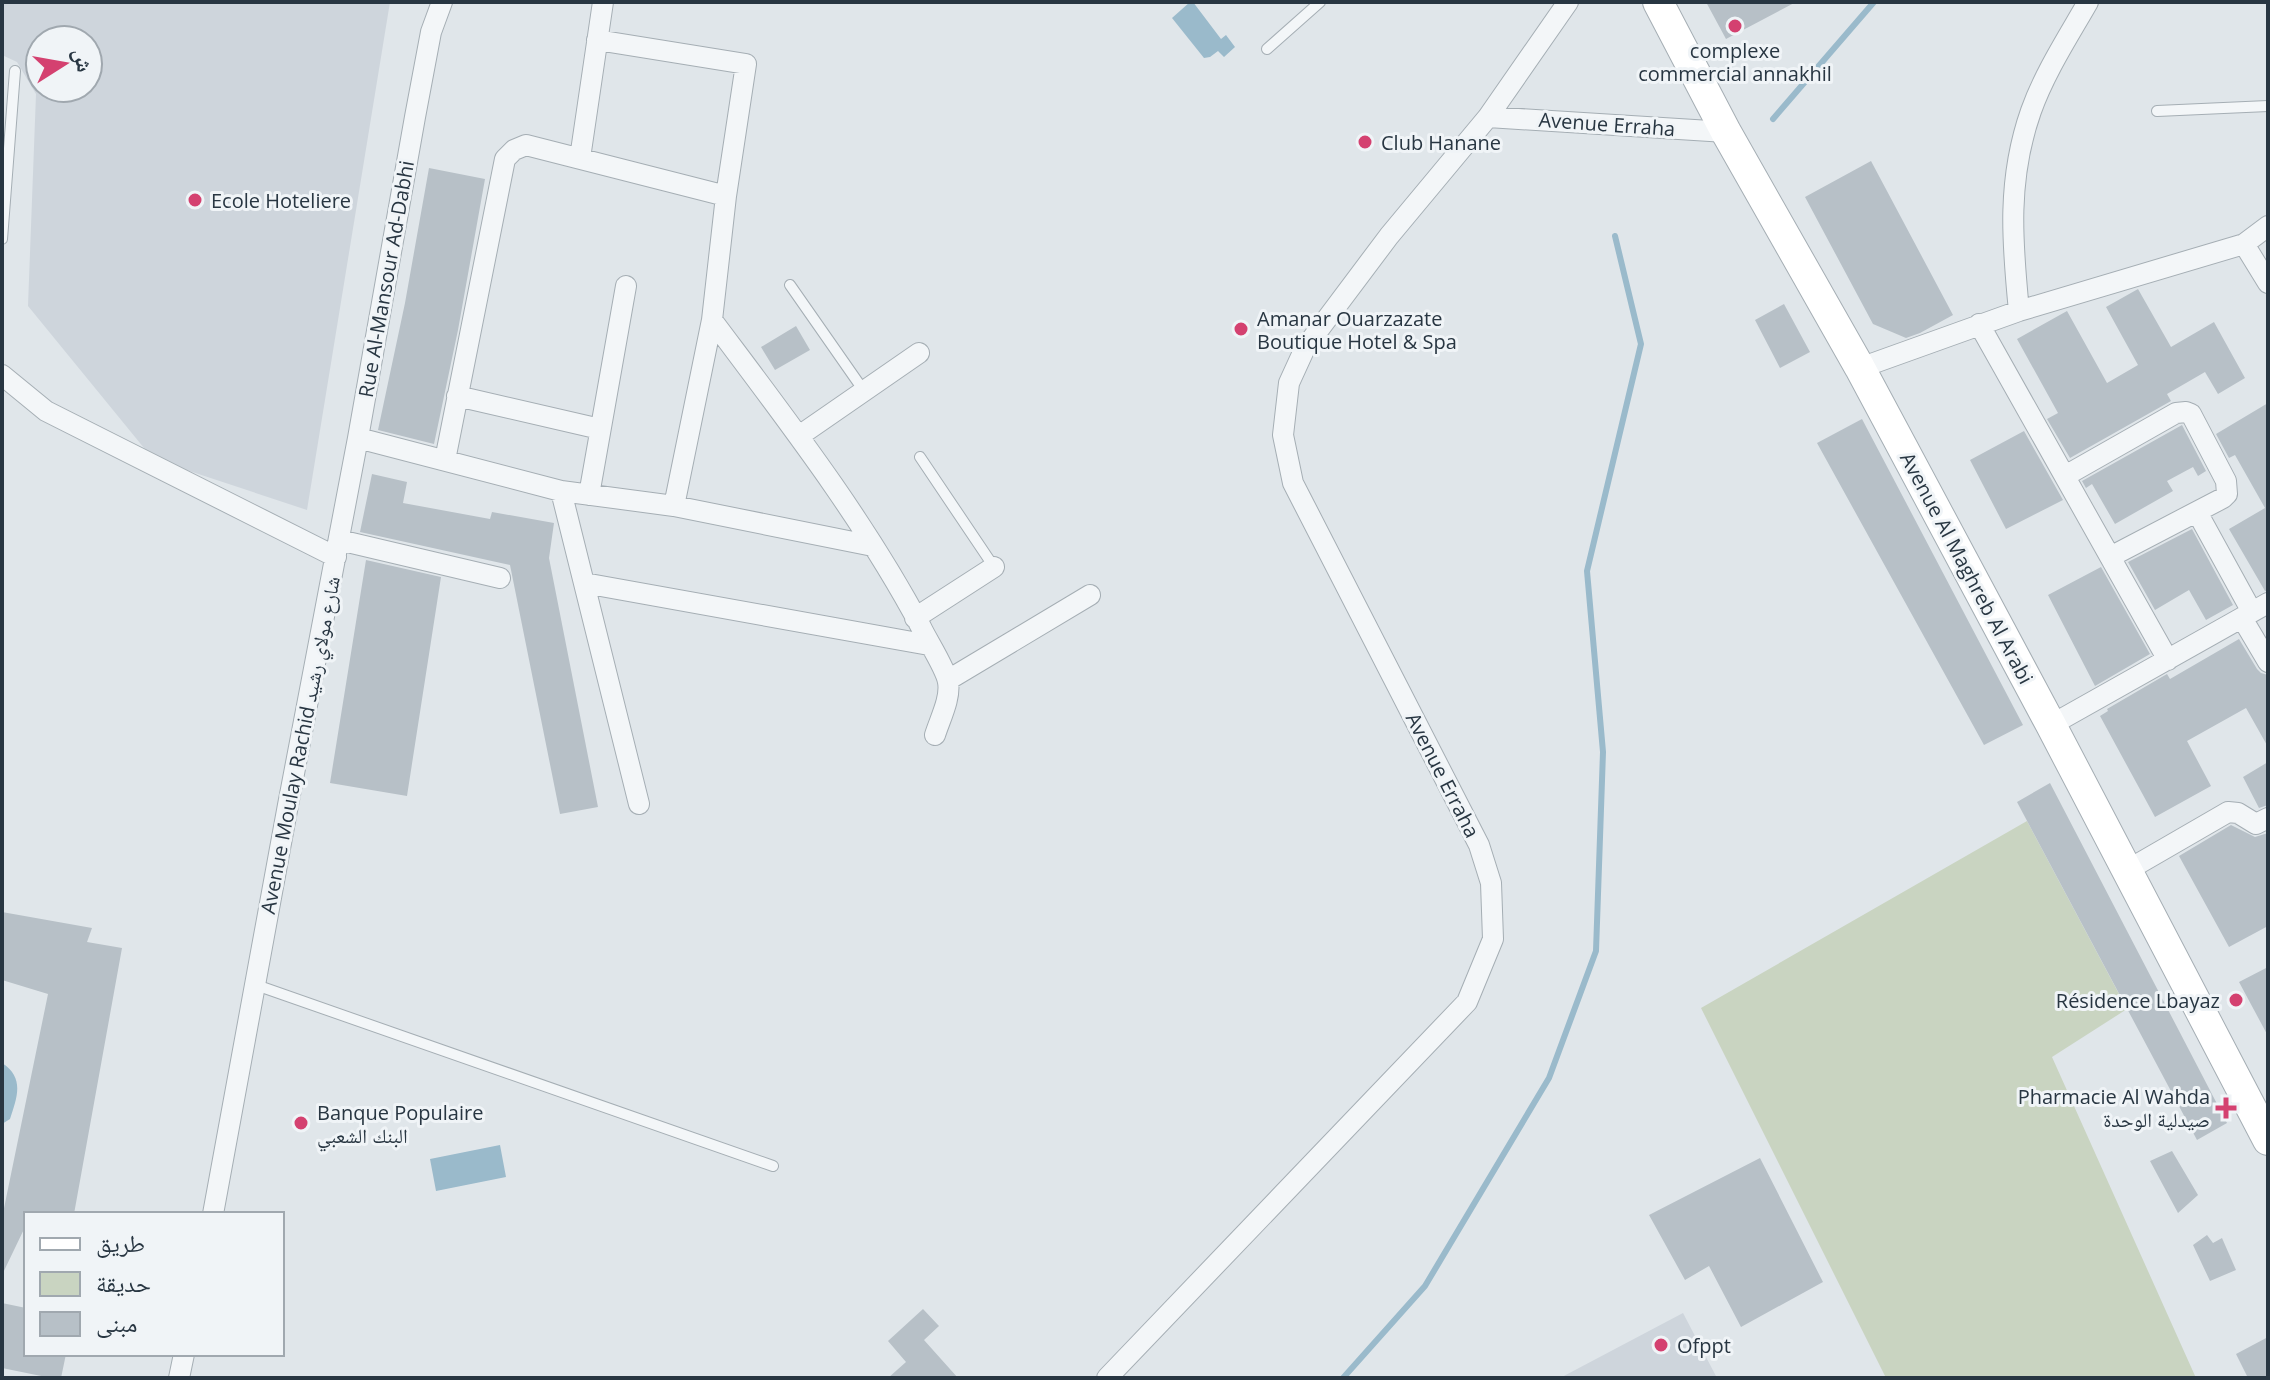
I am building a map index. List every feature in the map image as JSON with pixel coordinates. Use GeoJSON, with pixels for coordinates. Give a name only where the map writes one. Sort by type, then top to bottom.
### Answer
{"type":"FeatureCollection","features":[{"type":"Feature","properties":{"kind":"main road","name":"Avenue Al Maghreb Al Arabi"},"geometry":{"type":"LineString","coordinates":[[1658,2],[1726,132],[1860,368],[2268,1140]]}},
{"type":"Feature","properties":{"kind":"street","name":"Rue Al-Mansour Ad-Dabhi"},"geometry":{"type":"LineString","coordinates":[[338,548],[429,46],[442,2]]}},
{"type":"Feature","properties":{"kind":"street"},"geometry":{"type":"LineString","coordinates":[[580,158],[603,2]]}},
{"type":"Feature","properties":{"kind":"street","name":"Avenue Erraha"},"geometry":{"type":"LineString","coordinates":[[1107,1378],[1467,1002],[1493,939],[1491,883],[1479,845],[1293,483],[1283,435],[1289,383],[1305,348],[1389,236],[1488,117],[1568,2]]}},
{"type":"Feature","properties":{"kind":"street"},"geometry":{"type":"LineString","coordinates":[[2019,311],[2012,239],[2013,188],[2022,140],[2046,75],[2088,2]]}},
{"type":"Feature","properties":{"kind":"street"},"geometry":{"type":"LineString","coordinates":[[597,40],[746,64],[726,196],[712,320],[674,506]]}},
{"type":"Feature","properties":{"kind":"street","name":"Avenue Erraha"},"geometry":{"type":"LineString","coordinates":[[1488,117],[1726,132]]}},
{"type":"Feature","properties":{"kind":"street"},"geometry":{"type":"LineString","coordinates":[[445,460],[505,159],[514,150],[526,145],[726,196]]}},
{"type":"Feature","properties":{"kind":"street"},"geometry":{"type":"LineString","coordinates":[[1860,368],[2019,311],[2244,244],[2268,226]]}},
{"type":"Feature","properties":{"kind":"street"},"geometry":{"type":"LineString","coordinates":[[2244,244],[2268,283]]}},
{"type":"Feature","properties":{"kind":"street"},"geometry":{"type":"LineString","coordinates":[[589,495],[626,286]]}},
{"type":"Feature","properties":{"kind":"street"},"geometry":{"type":"LineString","coordinates":[[712,320],[799,436],[873,546],[915,618],[948,680],[947,696],[935,735]]}},
{"type":"Feature","properties":{"kind":"street"},"geometry":{"type":"LineString","coordinates":[[1979,324],[2168,660]]}},
{"type":"Feature","properties":{"kind":"street"},"geometry":{"type":"LineString","coordinates":[[799,436],[919,353]]}},
{"type":"Feature","properties":{"kind":"street","name":"Avenue Moulay Rachid شارع مولاي رشيد"},"geometry":{"type":"LineString","coordinates":[[2,375],[46,411],[338,548],[213,1212]]}},
{"type":"Feature","properties":{"kind":"street"},"geometry":{"type":"LineString","coordinates":[[457,396],[600,429]]}},
{"type":"Feature","properties":{"kind":"street"},"geometry":{"type":"LineString","coordinates":[[2065,476],[2176,413],[2191,414],[2228,486],[2227,494],[2110,557]]}},
{"type":"Feature","properties":{"kind":"street"},"geometry":{"type":"LineString","coordinates":[[358,438],[561,491],[674,506],[873,546]]}},
{"type":"Feature","properties":{"kind":"street"},"geometry":{"type":"LineString","coordinates":[[561,491],[639,804]]}},
{"type":"Feature","properties":{"kind":"street"},"geometry":{"type":"LineString","coordinates":[[2197,512],[2254,611],[2268,662]]}},
{"type":"Feature","properties":{"kind":"street"},"geometry":{"type":"LineString","coordinates":[[338,548],[500,578]]}},
{"type":"Feature","properties":{"kind":"street"},"geometry":{"type":"LineString","coordinates":[[915,618],[994,567]]}},
{"type":"Feature","properties":{"kind":"street"},"geometry":{"type":"LineString","coordinates":[[584,583],[929,645]]}},
{"type":"Feature","properties":{"kind":"street"},"geometry":{"type":"LineString","coordinates":[[948,680],[1090,595]]}},
{"type":"Feature","properties":{"kind":"street"},"geometry":{"type":"LineString","coordinates":[[2051,725],[2254,611]]}},
{"type":"Feature","properties":{"kind":"street"},"geometry":{"type":"LineString","coordinates":[[2126,871],[2228,812],[2238,813],[2256,824],[2268,818]]}},
{"type":"Feature","properties":{"kind":"street"},"geometry":{"type":"LineString","coordinates":[[179,1378],[184,1356]]}},
{"type":"Feature","properties":{"kind":"lane"},"geometry":{"type":"LineString","coordinates":[[1267,49],[1320,2]]}},
{"type":"Feature","properties":{"kind":"lane"},"geometry":{"type":"LineString","coordinates":[[2,239],[15,71]]}},
{"type":"Feature","properties":{"kind":"lane"},"geometry":{"type":"LineString","coordinates":[[2157,111],[2268,106]]}},
{"type":"Feature","properties":{"kind":"lane"},"geometry":{"type":"LineString","coordinates":[[790,285],[864,391]]}},
{"type":"Feature","properties":{"kind":"lane"},"geometry":{"type":"LineString","coordinates":[[920,457],[994,567]]}},
{"type":"Feature","properties":{"kind":"lane"},"geometry":{"type":"LineString","coordinates":[[256,985],[773,1166]]}},
{"type":"Feature","properties":{"kind":"shaded area","name":"Ecole Hoteliere"},"geometry":{"type":"Polygon","coordinates":[[[2,2],[390,2],[307,510],[153,459],[28,306],[36,104],[104,104],[104,24],[24,24],[24,74],[17,62],[2,55],[2,2]]]}},
{"type":"Feature","properties":{"kind":"shaded area","name":"Ofppt"},"geometry":{"type":"Polygon","coordinates":[[[1683,1313],[1717,1378],[1560,1378],[1683,1313]]]}},
{"type":"Feature","properties":{"kind":"green space"},"geometry":{"type":"Polygon","coordinates":[[[2027,821],[2127,1009],[2052,1057],[2196,1378],[1886,1378],[1701,1008],[2027,821]]]}},
{"type":"Feature","properties":{"kind":"water"},"geometry":{"type":"Polygon","coordinates":[[[1190,2],[1221,39],[1226,35],[1235,47],[1224,57],[1218,51],[1204,58],[1172,18],[1190,2]]]}},
{"type":"Feature","properties":{"kind":"water"},"geometry":{"type":"Polygon","coordinates":[[[2,1063],[14,1075],[17,1088],[10,1119],[2,1124],[2,1063]]]}},
{"type":"Feature","properties":{"kind":"water"},"geometry":{"type":"Polygon","coordinates":[[[500,1145],[506,1177],[436,1191],[430,1159],[500,1145]]]}},
{"type":"Feature","properties":{"kind":"building","name":"complexe commercial annakhil"},"geometry":{"type":"Polygon","coordinates":[[[1706,2],[1796,2],[1726,39],[1706,2]]]}},
{"type":"Feature","properties":{"kind":"building"},"geometry":{"type":"Polygon","coordinates":[[[1871,161],[1953,315],[1906,338],[1873,324],[1805,197],[1871,161]]]}},
{"type":"Feature","properties":{"kind":"building"},"geometry":{"type":"Polygon","coordinates":[[[429,168],[485,179],[434,444],[378,430],[429,168]]]}},
{"type":"Feature","properties":{"kind":"building"},"geometry":{"type":"Polygon","coordinates":[[[2138,289],[2171,347],[2214,322],[2245,378],[2218,394],[2205,372],[2167,394],[2171,401],[2070,458],[2047,419],[2058,413],[2017,339],[2067,311],[2107,383],[2138,365],[2106,307],[2138,289]]]}},
{"type":"Feature","properties":{"kind":"building"},"geometry":{"type":"Polygon","coordinates":[[[1784,304],[1810,352],[1780,368],[1755,320],[1784,304]]]}},
{"type":"Feature","properties":{"kind":"building"},"geometry":{"type":"Polygon","coordinates":[[[796,326],[810,350],[775,370],[761,347],[796,326]]]}},
{"type":"Feature","properties":{"kind":"building"},"geometry":{"type":"Polygon","coordinates":[[[2268,403],[2268,590],[2265,591],[2229,529],[2265,508],[2235,455],[2229,458],[2216,434],[2268,403]]]}},
{"type":"Feature","properties":{"kind":"building"},"geometry":{"type":"Polygon","coordinates":[[[1862,419],[2023,725],[1984,745],[1817,443],[1862,419]]]}},
{"type":"Feature","properties":{"kind":"building"},"geometry":{"type":"Polygon","coordinates":[[[2182,425],[2206,471],[2198,476],[2193,467],[2167,481],[2173,491],[2115,524],[2092,484],[2086,488],[2082,481],[2182,425]]]}},
{"type":"Feature","properties":{"kind":"building"},"geometry":{"type":"Polygon","coordinates":[[[2024,431],[2063,500],[2006,529],[1970,460],[2024,431]]]}},
{"type":"Feature","properties":{"kind":"building"},"geometry":{"type":"Polygon","coordinates":[[[372,474],[407,482],[403,503],[490,519],[492,512],[554,523],[549,558],[598,807],[560,814],[510,565],[360,532],[372,474]]]}},
{"type":"Feature","properties":{"kind":"building"},"geometry":{"type":"Polygon","coordinates":[[[2192,529],[2233,605],[2206,620],[2189,590],[2155,610],[2128,562],[2192,529]]]}},
{"type":"Feature","properties":{"kind":"building"},"geometry":{"type":"Polygon","coordinates":[[[366,560],[441,577],[407,796],[330,783],[366,560]]]}},
{"type":"Feature","properties":{"kind":"building"},"geometry":{"type":"Polygon","coordinates":[[[2101,567],[2150,654],[2095,686],[2048,595],[2101,567]]]}},
{"type":"Feature","properties":{"kind":"building"},"geometry":{"type":"Polygon","coordinates":[[[2239,639],[2257,669],[2268,675],[2268,747],[2246,708],[2187,741],[2211,786],[2155,817],[2100,716],[2167,674],[2170,679],[2239,639]]]}},
{"type":"Feature","properties":{"kind":"building"},"geometry":{"type":"Polygon","coordinates":[[[2268,762],[2268,805],[2259,808],[2243,777],[2268,762]]]}},
{"type":"Feature","properties":{"kind":"building"},"geometry":{"type":"Polygon","coordinates":[[[2050,783],[2227,1123],[2197,1140],[2017,802],[2050,783]]]}},
{"type":"Feature","properties":{"kind":"building"},"geometry":{"type":"Polygon","coordinates":[[[2231,825],[2255,837],[2268,833],[2268,926],[2229,947],[2179,856],[2231,825]]]}},
{"type":"Feature","properties":{"kind":"building"},"geometry":{"type":"Polygon","coordinates":[[[2,912],[92,928],[87,942],[122,948],[74,1212],[24,1212],[24,1229],[2,1275],[2,1218],[48,994],[2,980],[2,912]]]}},
{"type":"Feature","properties":{"kind":"building"},"geometry":{"type":"Polygon","coordinates":[[[2268,967],[2268,1036],[2239,982],[2268,967]]]}},
{"type":"Feature","properties":{"kind":"building"},"geometry":{"type":"Polygon","coordinates":[[[2172,1151],[2198,1195],[2178,1213],[2150,1161],[2172,1151]]]}},
{"type":"Feature","properties":{"kind":"building"},"geometry":{"type":"Polygon","coordinates":[[[1760,1158],[1823,1282],[1741,1327],[1709,1266],[1685,1280],[1649,1215],[1760,1158]]]}},
{"type":"Feature","properties":{"kind":"building"},"geometry":{"type":"Polygon","coordinates":[[[2207,1235],[2213,1243],[2222,1238],[2236,1270],[2210,1281],[2193,1245],[2207,1235]]]}},
{"type":"Feature","properties":{"kind":"building"},"geometry":{"type":"Polygon","coordinates":[[[2,1303],[24,1308],[24,1356],[66,1356],[61,1378],[2,1368],[2,1303]]]}},
{"type":"Feature","properties":{"kind":"building"},"geometry":{"type":"Polygon","coordinates":[[[923,1309],[939,1326],[924,1340],[958,1378],[888,1378],[906,1362],[888,1341],[923,1309]]]}},
{"type":"Feature","properties":{"kind":"building"},"geometry":{"type":"Polygon","coordinates":[[[2268,1337],[2268,1378],[2248,1378],[2236,1354],[2268,1337]]]}},
{"type":"Feature","properties":{"kind":"waterway"},"geometry":{"type":"LineString","coordinates":[[1773,119],[1874,2]]}},
{"type":"Feature","properties":{"kind":"waterway"},"geometry":{"type":"LineString","coordinates":[[1343,1378],[1425,1286],[1549,1078],[1596,951],[1603,752],[1587,571],[1641,344],[1615,236]]}},
{"type":"Feature","properties":{"kind":"place","name":"complexe commercial annakhil"},"geometry":{"type":"Point","coordinates":[1735,26]}},
{"type":"Feature","properties":{"kind":"place","name":"Club Hanane"},"geometry":{"type":"Point","coordinates":[1365,142]}},
{"type":"Feature","properties":{"kind":"place","name":"Ecole Hoteliere"},"geometry":{"type":"Point","coordinates":[195,200]}},
{"type":"Feature","properties":{"kind":"place","name":"Amanar Ouarzazate Boutique Hotel & Spa"},"geometry":{"type":"Point","coordinates":[1241,329]}},
{"type":"Feature","properties":{"kind":"place","name":"Résidence Lbayaz"},"geometry":{"type":"Point","coordinates":[2236,1000]}},
{"type":"Feature","properties":{"kind":"place","name":"Pharmacie Al Wahda صيدلية الوحدة"},"geometry":{"type":"Point","coordinates":[2226,1108]}},
{"type":"Feature","properties":{"kind":"place","name":"Banque Populaire البنك الشعبي"},"geometry":{"type":"Point","coordinates":[301,1123]}},
{"type":"Feature","properties":{"kind":"place","name":"Ofppt"},"geometry":{"type":"Point","coordinates":[1661,1345]}}]}
